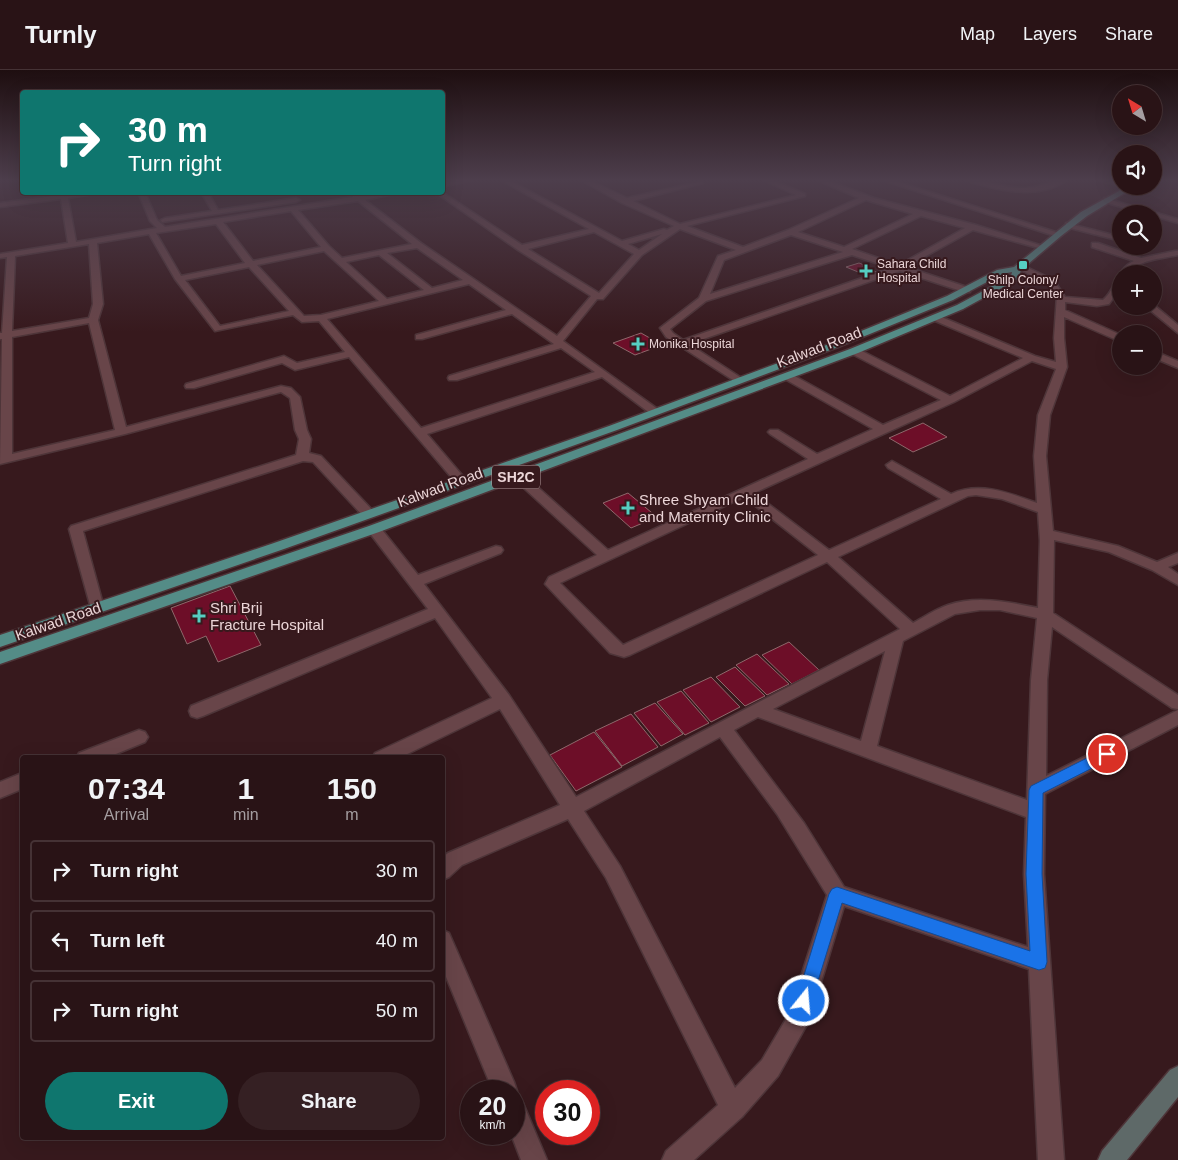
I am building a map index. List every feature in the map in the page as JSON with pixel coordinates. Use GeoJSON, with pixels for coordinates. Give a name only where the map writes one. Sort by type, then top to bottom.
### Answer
{"type":"FeatureCollection","features":[{"type":"Feature","properties":{"kind":"main road","name":"Kalwad Road"},"geometry":{"type":"LineString","coordinates":[[0,658],[371,521],[461,481],[835,345],[966,290],[1000,272],[1018,268],[1063,230]]}},
{"type":"Feature","properties":{"kind":"main road","name":"Kalwad Road"},"geometry":{"type":"LineString","coordinates":[[0,641],[96,608],[518,476],[854,351],[936,318],[1015,277],[1018,268]]}},
{"type":"Feature","properties":{"kind":"street"},"geometry":{"type":"LineString","coordinates":[[69,230],[72,244]]}},
{"type":"Feature","properties":{"kind":"street"},"geometry":{"type":"LineString","coordinates":[[0,256],[163,230]]}},
{"type":"Feature","properties":{"kind":"street"},"geometry":{"type":"LineString","coordinates":[[225,230],[250,263],[302,318],[321,318],[470,281]]}},
{"type":"Feature","properties":{"kind":"street"},"geometry":{"type":"LineString","coordinates":[[311,230],[326,248],[385,302]]}},
{"type":"Feature","properties":{"kind":"street"},"geometry":{"type":"LineString","coordinates":[[400,230],[512,311],[603,373],[654,412]]}},
{"type":"Feature","properties":{"kind":"street"},"geometry":{"type":"LineString","coordinates":[[494,230],[600,297],[638,253],[674,230]]}},
{"type":"Feature","properties":{"kind":"street"},"geometry":{"type":"LineString","coordinates":[[521,248],[593,230],[638,253]]}},
{"type":"Feature","properties":{"kind":"street"},"geometry":{"type":"LineString","coordinates":[[620,244],[668,230]]}},
{"type":"Feature","properties":{"kind":"street"},"geometry":{"type":"LineString","coordinates":[[686,230],[744,250]]}},
{"type":"Feature","properties":{"kind":"street"},"geometry":{"type":"LineString","coordinates":[[703,299],[721,258],[796,230]]}},
{"type":"Feature","properties":{"kind":"street"},"geometry":{"type":"LineString","coordinates":[[739,381],[669,335],[666,328],[703,299],[848,251],[889,230]]}},
{"type":"Feature","properties":{"kind":"street"},"geometry":{"type":"LineString","coordinates":[[682,343],[899,268],[968,230]]}},
{"type":"Feature","properties":{"kind":"street"},"geometry":{"type":"LineString","coordinates":[[983,230],[1042,247]]}},
{"type":"Feature","properties":{"kind":"street"},"geometry":{"type":"LineString","coordinates":[[1045,230],[1058,234]]}},
{"type":"Feature","properties":{"kind":"street"},"geometry":{"type":"LineString","coordinates":[[1087,230],[1112,237]]}},
{"type":"Feature","properties":{"kind":"street"},"geometry":{"type":"LineString","coordinates":[[151,232],[179,279],[218,329],[296,312]]}},
{"type":"Feature","properties":{"kind":"street"},"geometry":{"type":"LineString","coordinates":[[791,232],[966,290]]}},
{"type":"Feature","properties":{"kind":"street"},"geometry":{"type":"LineString","coordinates":[[93,241],[98,304],[93,320],[121,432]]}},
{"type":"Feature","properties":{"kind":"street"},"geometry":{"type":"LineString","coordinates":[[341,261],[418,244]]}},
{"type":"Feature","properties":{"kind":"street"},"geometry":{"type":"LineString","coordinates":[[1095,245],[1142,261]]}},
{"type":"Feature","properties":{"kind":"street"},"geometry":{"type":"LineString","coordinates":[[179,279],[326,248]]}},
{"type":"Feature","properties":{"kind":"street"},"geometry":{"type":"LineString","coordinates":[[1162,249],[1177,254]]}},
{"type":"Feature","properties":{"kind":"street"},"geometry":{"type":"LineString","coordinates":[[380,252],[431,291]]}},
{"type":"Feature","properties":{"kind":"street"},"geometry":{"type":"LineString","coordinates":[[11,254],[4,335],[3,459],[121,432],[281,389],[287,390],[295,397],[301,430],[305,438],[302,457]]}},
{"type":"Feature","properties":{"kind":"street"},"geometry":{"type":"LineString","coordinates":[[1134,265],[1142,261],[1177,254]]}},
{"type":"Feature","properties":{"kind":"street"},"geometry":{"type":"LineString","coordinates":[[1018,268],[1051,282],[1061,295],[1059,338],[1062,367],[1044,415],[1040,456],[1046,534],[1044,615],[1039,680],[1034,874],[1051,1160]]}},
{"type":"Feature","properties":{"kind":"street"},"geometry":{"type":"LineString","coordinates":[[452,378],[559,343],[596,295]]}},
{"type":"Feature","properties":{"kind":"street"},"geometry":{"type":"LineString","coordinates":[[1061,305],[1106,302],[1112,295]]}},
{"type":"Feature","properties":{"kind":"street"},"geometry":{"type":"LineString","coordinates":[[1061,305],[1112,335]]}},
{"type":"Feature","properties":{"kind":"street"},"geometry":{"type":"LineString","coordinates":[[419,337],[512,311]]}},
{"type":"Feature","properties":{"kind":"street"},"geometry":{"type":"LineString","coordinates":[[1160,315],[1178,330]]}},
{"type":"Feature","properties":{"kind":"street"},"geometry":{"type":"LineString","coordinates":[[321,318],[461,481]]}},
{"type":"Feature","properties":{"kind":"street"},"geometry":{"type":"LineString","coordinates":[[936,318],[1031,358],[1062,367]]}},
{"type":"Feature","properties":{"kind":"street"},"geometry":{"type":"LineString","coordinates":[[4,335],[93,320]]}},
{"type":"Feature","properties":{"kind":"street"},"geometry":{"type":"LineString","coordinates":[[854,351],[950,400]]}},
{"type":"Feature","properties":{"kind":"street"},"geometry":{"type":"LineString","coordinates":[[190,386],[284,359],[295,367],[351,353]]}},
{"type":"Feature","properties":{"kind":"street"},"geometry":{"type":"LineString","coordinates":[[1031,358],[950,400],[815,458],[552,582],[616,649],[624,651],[966,492],[985,491],[1044,510]]}},
{"type":"Feature","properties":{"kind":"street"},"geometry":{"type":"LineString","coordinates":[[1162,358],[1178,365]]}},
{"type":"Feature","properties":{"kind":"street"},"geometry":{"type":"LineString","coordinates":[[420,432],[603,373]]}},
{"type":"Feature","properties":{"kind":"street"},"geometry":{"type":"LineString","coordinates":[[786,376],[882,429]]}},
{"type":"Feature","properties":{"kind":"street"},"geometry":{"type":"LineString","coordinates":[[774,432],[815,458]]}},
{"type":"Feature","properties":{"kind":"street"},"geometry":{"type":"LineString","coordinates":[[96,608],[76,528],[302,457],[317,459],[371,521],[438,611],[503,700],[573,808],[613,872],[733,1108]]}},
{"type":"Feature","properties":{"kind":"street"},"geometry":{"type":"LineString","coordinates":[[892,464],[950,498]]}},
{"type":"Feature","properties":{"kind":"street"},"geometry":{"type":"LineString","coordinates":[[518,476],[606,556]]}},
{"type":"Feature","properties":{"kind":"street"},"geometry":{"type":"LineString","coordinates":[[745,492],[829,557],[903,633]]}},
{"type":"Feature","properties":{"kind":"street"},"geometry":{"type":"LineString","coordinates":[[1046,534],[1113,549],[1157,567],[1178,580]]}},
{"type":"Feature","properties":{"kind":"street"},"geometry":{"type":"LineString","coordinates":[[415,582],[496,550]]}},
{"type":"Feature","properties":{"kind":"street"},"geometry":{"type":"LineString","coordinates":[[1157,567],[1178,556]]}},
{"type":"Feature","properties":{"kind":"street"},"geometry":{"type":"LineString","coordinates":[[445,868],[456,859],[573,808],[756,710],[952,609],[980,605],[1000,606],[1044,615],[1178,703]]}},
{"type":"Feature","properties":{"kind":"street"},"geometry":{"type":"LineString","coordinates":[[197,711],[438,611]]}},
{"type":"Feature","properties":{"kind":"street"},"geometry":{"type":"LineString","coordinates":[[867,751],[903,633]]}},
{"type":"Feature","properties":{"kind":"street"},"geometry":{"type":"LineString","coordinates":[[388,755],[503,700]]}},
{"type":"Feature","properties":{"kind":"street"},"geometry":{"type":"LineString","coordinates":[[756,710],[1036,812]]}},
{"type":"Feature","properties":{"kind":"street"},"geometry":{"type":"LineString","coordinates":[[1036,790],[1178,717]]}},
{"type":"Feature","properties":{"kind":"street"},"geometry":{"type":"LineString","coordinates":[[722,728],[763,780],[820,861],[837,894],[1039,962]]}},
{"type":"Feature","properties":{"kind":"street"},"geometry":{"type":"LineString","coordinates":[[93,755],[139,737]]}},
{"type":"Feature","properties":{"kind":"street"},"geometry":{"type":"LineString","coordinates":[[0,790],[20,782]]}},
{"type":"Feature","properties":{"kind":"street"},"geometry":{"type":"LineString","coordinates":[[675,1160],[733,1108],[770,1068],[799,1018],[837,894]]}},
{"type":"Feature","properties":{"kind":"street"},"geometry":{"type":"LineString","coordinates":[[445,947],[500,1080]]}},
{"type":"Feature","properties":{"kind":"street"},"geometry":{"type":"LineString","coordinates":[[1112,1160],[1178,1078]]}},
{"type":"Feature","properties":{"kind":"street"},"geometry":{"type":"LineString","coordinates":[[525,1138],[534,1160]]}},
{"type":"Feature","properties":{"kind":"building"},"geometry":{"type":"Polygon","coordinates":[[[859,263],[879,273],[868,276],[846,267],[859,263]]]}},
{"type":"Feature","properties":{"kind":"building"},"geometry":{"type":"Polygon","coordinates":[[[641,333],[662,345],[635,355],[613,343],[641,333]]]}},
{"type":"Feature","properties":{"kind":"building"},"geometry":{"type":"Polygon","coordinates":[[[923,423],[947,437],[913,452],[889,438],[923,423]]]}},
{"type":"Feature","properties":{"kind":"building"},"geometry":{"type":"Polygon","coordinates":[[[628,493],[657,517],[631,528],[603,503],[628,493]]]}},
{"type":"Feature","properties":{"kind":"building"},"geometry":{"type":"Polygon","coordinates":[[[230,586],[261,645],[218,662],[206,636],[187,644],[171,608],[230,586]]]}},
{"type":"Feature","properties":{"kind":"building"},"geometry":{"type":"Polygon","coordinates":[[[789,642],[819,670],[792,684],[762,655],[789,642]]]}},
{"type":"Feature","properties":{"kind":"building"},"geometry":{"type":"Polygon","coordinates":[[[757,654],[789,684],[767,695],[736,665],[757,654]]]}},
{"type":"Feature","properties":{"kind":"building"},"geometry":{"type":"Polygon","coordinates":[[[735,667],[765,696],[745,706],[716,677],[735,667]]]}},
{"type":"Feature","properties":{"kind":"building"},"geometry":{"type":"Polygon","coordinates":[[[711,677],[740,707],[711,722],[683,690],[711,677]]]}},
{"type":"Feature","properties":{"kind":"building"},"geometry":{"type":"Polygon","coordinates":[[[681,691],[709,723],[685,735],[657,702],[681,691]]]}},
{"type":"Feature","properties":{"kind":"building"},"geometry":{"type":"Polygon","coordinates":[[[655,703],[683,734],[661,746],[634,713],[655,703]]]}},
{"type":"Feature","properties":{"kind":"building"},"geometry":{"type":"Polygon","coordinates":[[[631,714],[658,747],[622,766],[595,731],[631,714]]]}},
{"type":"Feature","properties":{"kind":"building"},"geometry":{"type":"Polygon","coordinates":[[[594,732],[622,767],[576,791],[550,755],[594,732]]]}},
{"type":"Feature","properties":{"kind":"place","name":"Shilp Colony/ Medical Center"},"geometry":{"type":"Point","coordinates":[1023,265]}},
{"type":"Feature","properties":{"kind":"place","name":"Sahara Child Hospital"},"geometry":{"type":"Point","coordinates":[866,271]}},
{"type":"Feature","properties":{"kind":"place","name":"Monika Hospital"},"geometry":{"type":"Point","coordinates":[638,344]}},
{"type":"Feature","properties":{"kind":"place","name":"Shree Shyam Child and Maternity Clinic"},"geometry":{"type":"Point","coordinates":[628,508]}},
{"type":"Feature","properties":{"kind":"place","name":"Shri Brij Fracture Hospital"},"geometry":{"type":"Point","coordinates":[199,616]}},
{"type":"Feature","properties":{"kind":"route"},"geometry":{"type":"LineString","coordinates":[[804,1001],[837,894],[1039,962],[1034,874],[1036,790],[1107,754]]}}]}
